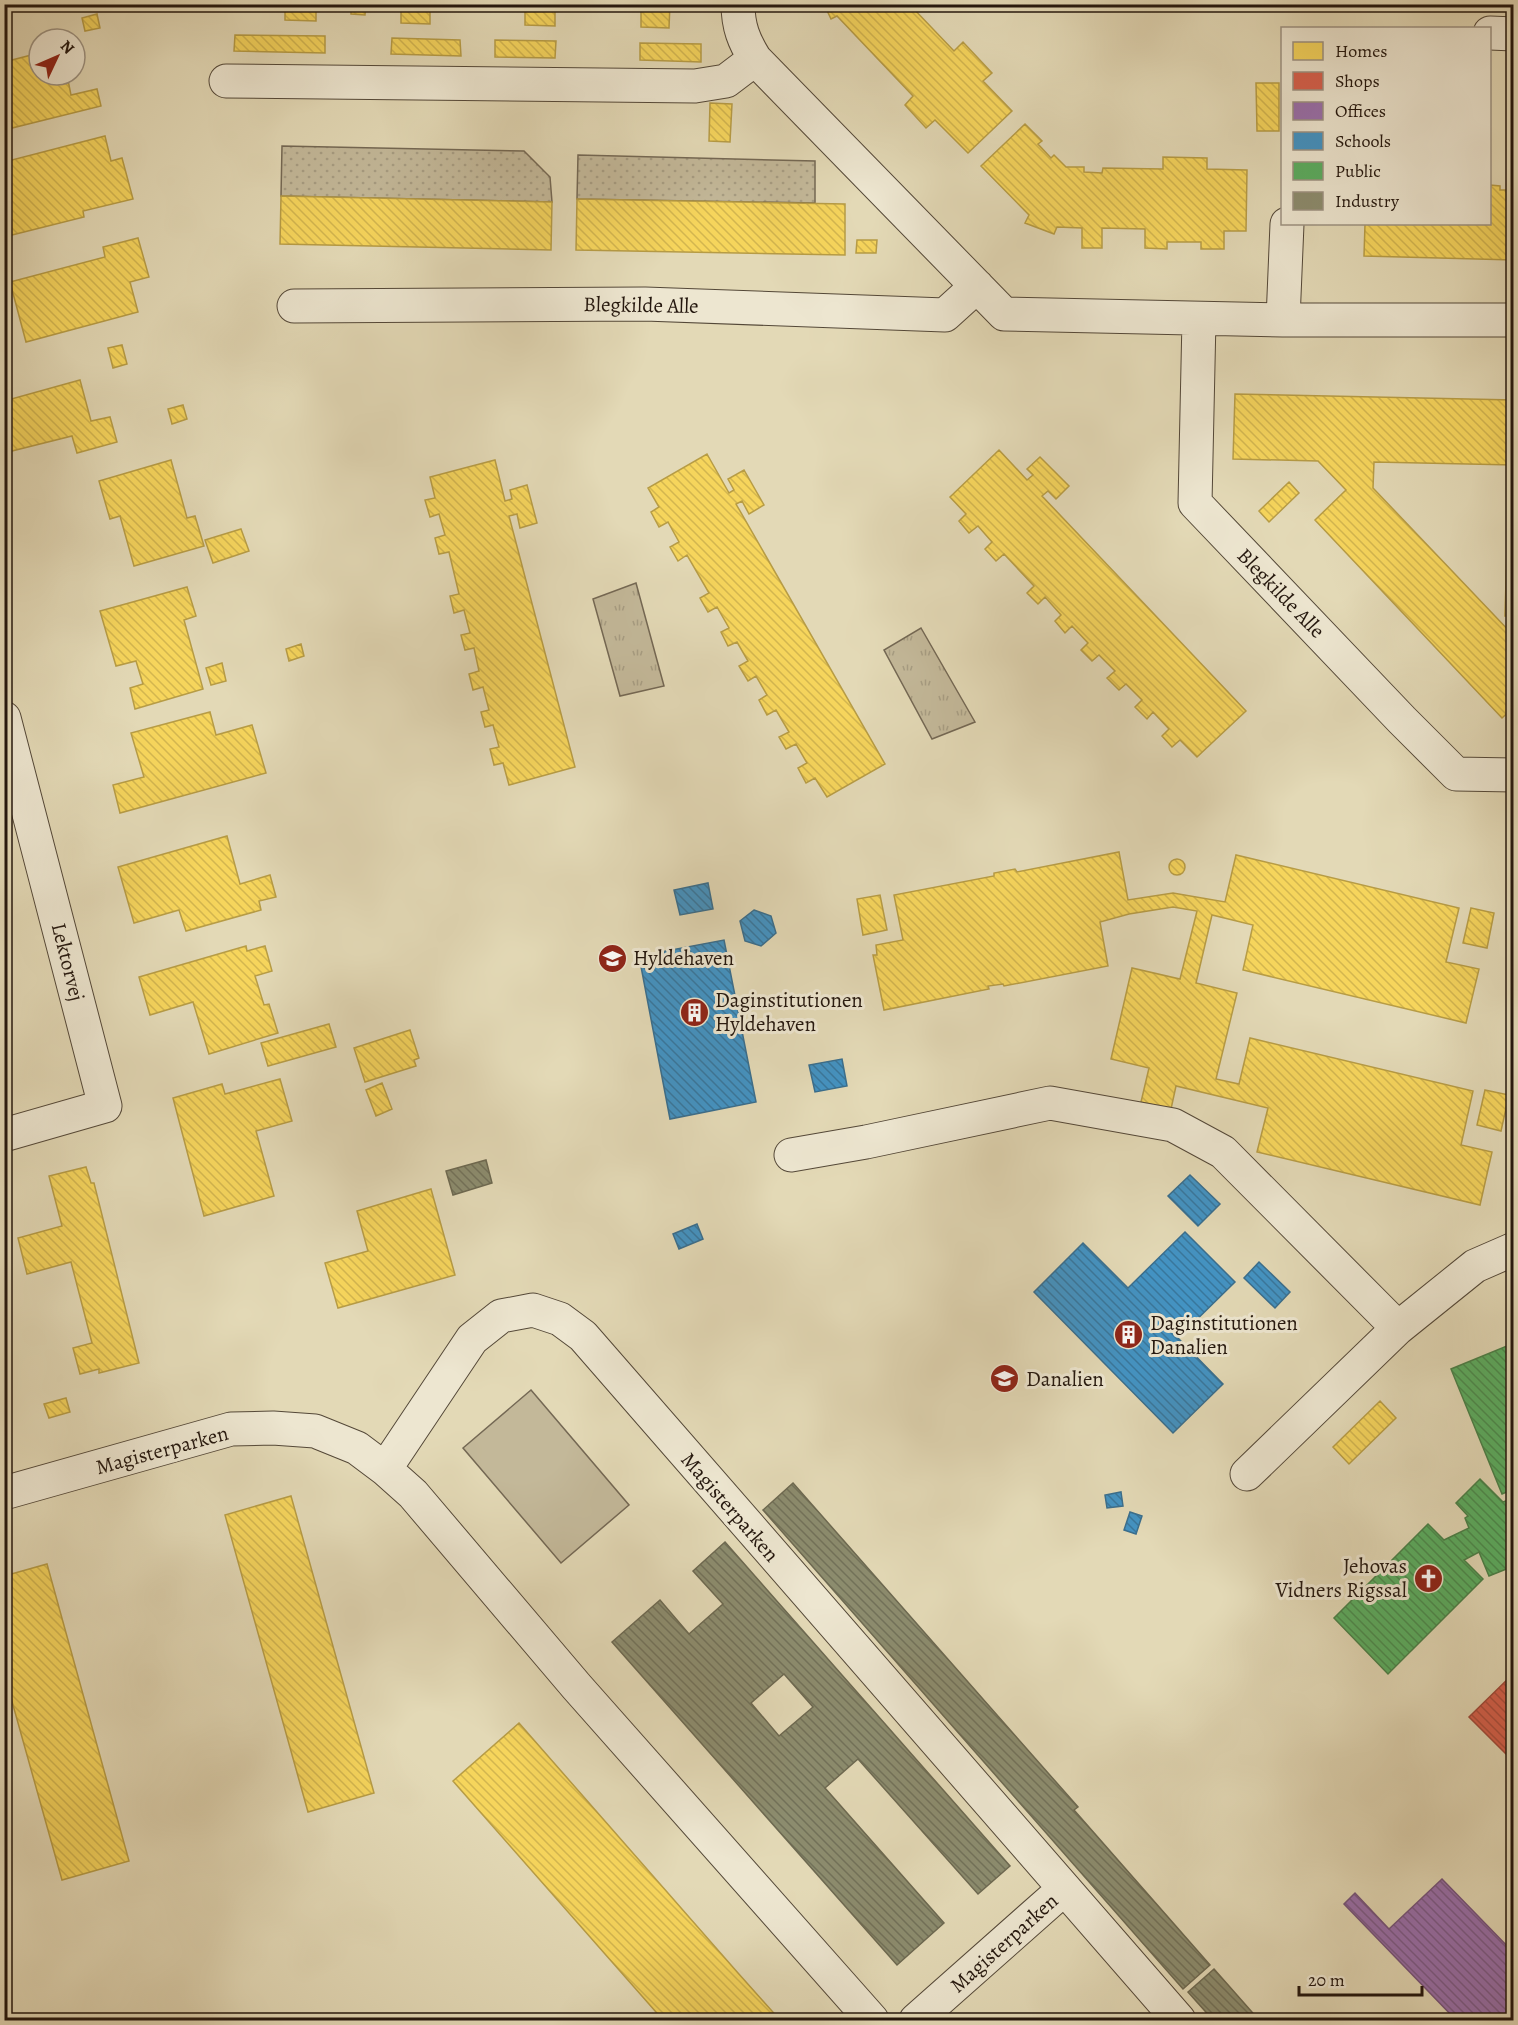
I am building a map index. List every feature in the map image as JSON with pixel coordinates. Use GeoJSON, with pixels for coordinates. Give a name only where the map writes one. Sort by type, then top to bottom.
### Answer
{"type":"FeatureCollection","features":[{"type":"Feature","properties":{"kind":"street"},"geometry":{"type":"LineString","coordinates":[[738,4],[744,41],[755,59],[1004,315],[1282,320],[1514,320]]}},
{"type":"Feature","properties":{"kind":"street"},"geometry":{"type":"LineString","coordinates":[[1491,33],[1514,34]]}},
{"type":"Feature","properties":{"kind":"street"},"geometry":{"type":"LineString","coordinates":[[226,81],[695,86],[726,81],[755,59]]}},
{"type":"Feature","properties":{"kind":"street"},"geometry":{"type":"LineString","coordinates":[[1282,320],[1287,225]]}},
{"type":"Feature","properties":{"kind":"street","name":"Blegkilde Alle"},"geometry":{"type":"LineString","coordinates":[[294,306],[645,304],[945,315],[977,286]]}},
{"type":"Feature","properties":{"kind":"street","name":"Blegkilde Alle"},"geometry":{"type":"LineString","coordinates":[[1199,319],[1195,503],[1456,774],[1514,775]]}},
{"type":"Feature","properties":{"kind":"street","name":"Lektorvej"},"geometry":{"type":"LineString","coordinates":[[4,718],[105,1106],[4,1135]]}},
{"type":"Feature","properties":{"kind":"street"},"geometry":{"type":"LineString","coordinates":[[791,1155],[866,1142],[1050,1103],[1173,1125],[1223,1152],[1398,1328]]}},
{"type":"Feature","properties":{"kind":"street"},"geometry":{"type":"LineString","coordinates":[[1248,1473],[1398,1328],[1475,1266],[1514,1249]]}},
{"type":"Feature","properties":{"kind":"street","name":"Magisterparken"},"geometry":{"type":"LineString","coordinates":[[385,1468],[472,1339],[501,1316],[533,1310],[560,1319],[583,1336],[1179,2020]]}},
{"type":"Feature","properties":{"kind":"street","name":"Magisterparken"},"geometry":{"type":"LineString","coordinates":[[4,1493],[231,1429],[273,1428],[315,1431],[357,1448],[385,1468],[413,1494],[577,1687],[872,2020]]}},
{"type":"Feature","properties":{"kind":"street","name":"Magisterparken"},"geometry":{"type":"LineString","coordinates":[[916,2020],[1064,1889]]}},
{"type":"Feature","properties":{"kind":"green space"},"geometry":{"type":"Polygon","coordinates":[[[282,146],[524,151],[550,177],[552,202],[281,196],[282,146]]]}},
{"type":"Feature","properties":{"kind":"green space"},"geometry":{"type":"Polygon","coordinates":[[[578,155],[815,161],[815,203],[577,199],[578,155]]]}},
{"type":"Feature","properties":{"kind":"green space"},"geometry":{"type":"Polygon","coordinates":[[[636,583],[664,686],[620,696],[593,599],[636,583]]]}},
{"type":"Feature","properties":{"kind":"green space"},"geometry":{"type":"Polygon","coordinates":[[[921,628],[975,722],[932,739],[884,650],[921,628]]]}},
{"type":"Feature","properties":{"kind":"green space"},"geometry":{"type":"Polygon","coordinates":[[[531,1390],[629,1505],[561,1563],[463,1448],[531,1390]]]}},
{"type":"Feature","properties":{"kind":"building: Homes"},"geometry":{"type":"Polygon","coordinates":[[[4,4],[37,4],[4,13],[4,4]]]}},
{"type":"Feature","properties":{"kind":"building: Homes"},"geometry":{"type":"Polygon","coordinates":[[[285,4],[316,4],[316,21],[285,20],[285,4]]]}},
{"type":"Feature","properties":{"kind":"building: Homes"},"geometry":{"type":"Polygon","coordinates":[[[351,4],[366,4],[365,15],[351,14],[351,4]]]}},
{"type":"Feature","properties":{"kind":"building: Homes"},"geometry":{"type":"Polygon","coordinates":[[[401,4],[430,4],[430,24],[401,23],[401,4]]]}},
{"type":"Feature","properties":{"kind":"building: Homes"},"geometry":{"type":"Polygon","coordinates":[[[525,4],[670,4],[669,28],[641,27],[641,11],[563,8],[555,8],[555,26],[525,25],[525,4]]]}},
{"type":"Feature","properties":{"kind":"building: Homes"},"geometry":{"type":"Polygon","coordinates":[[[824,4],[904,4],[909,10],[912,7],[954,51],[963,42],[992,73],[983,81],[1012,111],[968,153],[935,120],[926,128],[905,105],[913,96],[837,16],[831,19],[824,4]]]}},
{"type":"Feature","properties":{"kind":"building: Homes"},"geometry":{"type":"Polygon","coordinates":[[[1324,4],[1360,4],[1360,10],[1324,9],[1324,4]]]}},
{"type":"Feature","properties":{"kind":"building: Homes"},"geometry":{"type":"Polygon","coordinates":[[[97,14],[100,28],[87,31],[82,18],[97,14]]]}},
{"type":"Feature","properties":{"kind":"building: Homes"},"geometry":{"type":"Polygon","coordinates":[[[235,35],[325,36],[325,53],[234,51],[235,35]]]}},
{"type":"Feature","properties":{"kind":"building: Homes"},"geometry":{"type":"Polygon","coordinates":[[[392,38],[460,40],[461,56],[391,54],[392,38]]]}},
{"type":"Feature","properties":{"kind":"building: Homes"},"geometry":{"type":"Polygon","coordinates":[[[495,40],[556,41],[555,58],[495,57],[495,40]]]}},
{"type":"Feature","properties":{"kind":"building: Homes"},"geometry":{"type":"Polygon","coordinates":[[[640,43],[701,44],[701,62],[640,60],[640,43]]]}},
{"type":"Feature","properties":{"kind":"building: Homes"},"geometry":{"type":"Polygon","coordinates":[[[4,45],[8,61],[27,56],[27,87],[69,87],[71,95],[97,89],[101,106],[12,128],[7,109],[4,109],[4,45]]]}},
{"type":"Feature","properties":{"kind":"building: Homes"},"geometry":{"type":"Polygon","coordinates":[[[1256,83],[1279,83],[1279,131],[1257,131],[1256,83]]]}},
{"type":"Feature","properties":{"kind":"building: Homes"},"geometry":{"type":"Polygon","coordinates":[[[710,103],[732,104],[730,142],[709,141],[710,103]]]}},
{"type":"Feature","properties":{"kind":"building: Homes"},"geometry":{"type":"Polygon","coordinates":[[[1025,124],[1042,141],[1038,144],[1051,158],[1054,155],[1066,167],[1084,167],[1084,172],[1102,173],[1103,168],[1163,169],[1163,157],[1207,158],[1207,169],[1247,170],[1246,231],[1224,231],[1224,249],[1201,249],[1201,242],[1167,242],[1167,249],[1145,248],[1145,229],[1102,228],[1102,248],[1082,248],[1082,228],[1057,227],[1054,234],[1025,223],[1029,215],[981,166],[1025,124]]]}},
{"type":"Feature","properties":{"kind":"building: Homes"},"geometry":{"type":"Polygon","coordinates":[[[105,136],[111,161],[122,158],[133,199],[83,211],[84,217],[4,237],[4,162],[105,136]]]}},
{"type":"Feature","properties":{"kind":"building: Homes"},"geometry":{"type":"Polygon","coordinates":[[[1491,185],[1500,186],[1500,190],[1514,190],[1514,260],[1364,256],[1365,225],[1491,225],[1491,185]]]}},
{"type":"Feature","properties":{"kind":"building: Homes"},"geometry":{"type":"Polygon","coordinates":[[[281,196],[552,202],[551,250],[280,244],[281,196]]]}},
{"type":"Feature","properties":{"kind":"building: Homes"},"geometry":{"type":"Polygon","coordinates":[[[577,199],[845,204],[845,255],[576,250],[577,199]]]}},
{"type":"Feature","properties":{"kind":"building: Homes"},"geometry":{"type":"Polygon","coordinates":[[[138,238],[149,277],[130,282],[138,312],[26,342],[10,282],[105,257],[103,247],[138,238]]]}},
{"type":"Feature","properties":{"kind":"building: Homes"},"geometry":{"type":"Polygon","coordinates":[[[857,240],[877,240],[876,253],[856,253],[857,240]]]}},
{"type":"Feature","properties":{"kind":"building: Homes"},"geometry":{"type":"Polygon","coordinates":[[[122,345],[127,364],[113,368],[108,348],[122,345]]]}},
{"type":"Feature","properties":{"kind":"building: Homes"},"geometry":{"type":"Polygon","coordinates":[[[80,380],[91,421],[110,417],[117,442],[77,453],[72,436],[4,453],[4,401],[80,380]]]}},
{"type":"Feature","properties":{"kind":"building: Homes"},"geometry":{"type":"Polygon","coordinates":[[[1235,394],[1514,400],[1514,465],[1374,462],[1373,488],[1514,636],[1514,707],[1502,718],[1315,520],[1346,490],[1318,461],[1233,459],[1235,394]]]}},
{"type":"Feature","properties":{"kind":"building: Homes"},"geometry":{"type":"Polygon","coordinates":[[[183,405],[187,419],[172,424],[168,409],[183,405]]]}},
{"type":"Feature","properties":{"kind":"building: Homes"},"geometry":{"type":"Polygon","coordinates":[[[999,450],[1027,480],[1033,475],[1027,469],[1040,457],[1069,486],[1056,499],[1048,491],[1042,496],[1246,711],[1197,757],[1180,740],[1172,747],[1162,736],[1169,729],[1153,712],[1147,719],[1135,707],[1142,700],[1126,684],[1119,690],[1107,678],[1115,671],[1099,655],[1092,661],[1081,650],[1088,643],[1072,626],[1065,633],[1055,621],[1061,615],[1045,597],[1038,604],[1027,593],[1034,586],[1004,554],[996,561],[985,549],[992,542],[978,526],[969,533],[959,521],[966,514],[950,497],[999,450]]]}},
{"type":"Feature","properties":{"kind":"building: Homes"},"geometry":{"type":"Polygon","coordinates":[[[707,454],[729,493],[734,490],[728,479],[744,470],[764,505],[749,514],[742,501],[736,504],[885,764],[827,797],[815,778],[806,783],[798,768],[807,763],[796,744],[786,749],[779,737],[789,732],[776,710],[767,715],[759,700],[767,695],[756,676],[748,681],[739,666],[748,661],[737,642],[728,646],[721,632],[729,628],[717,607],[708,612],[700,598],[709,593],[687,555],[678,561],[670,547],[679,542],[668,522],[659,527],[651,512],[659,507],[648,488],[707,454]]]}},
{"type":"Feature","properties":{"kind":"building: Homes"},"geometry":{"type":"Polygon","coordinates":[[[171,460],[187,518],[195,516],[204,546],[134,566],[120,516],[110,519],[99,481],[171,460]]]}},
{"type":"Feature","properties":{"kind":"building: Homes"},"geometry":{"type":"Polygon","coordinates":[[[495,460],[505,501],[512,499],[510,490],[527,485],[537,523],[520,528],[517,514],[509,516],[575,767],[509,785],[503,763],[494,765],[490,749],[499,747],[493,725],[485,727],[481,712],[489,710],[483,687],[473,690],[469,674],[479,671],[474,648],[465,650],[461,635],[470,633],[464,610],[454,613],[450,596],[459,594],[449,552],[439,554],[435,538],[445,535],[439,514],[430,517],[425,500],[435,498],[430,477],[495,460]]]}},
{"type":"Feature","properties":{"kind":"building: Homes"},"geometry":{"type":"Polygon","coordinates":[[[1509,475],[1514,475],[1514,616],[1505,616],[1509,475]]]}},
{"type":"Feature","properties":{"kind":"building: Homes"},"geometry":{"type":"Polygon","coordinates":[[[1289,482],[1299,493],[1269,522],[1259,511],[1289,482]]]}},
{"type":"Feature","properties":{"kind":"building: Homes"},"geometry":{"type":"Polygon","coordinates":[[[241,529],[249,551],[213,563],[205,540],[241,529]]]}},
{"type":"Feature","properties":{"kind":"building: Homes"},"geometry":{"type":"Polygon","coordinates":[[[187,587],[196,616],[184,620],[203,689],[135,709],[130,688],[143,684],[136,661],[116,666],[100,611],[187,587]]]}},
{"type":"Feature","properties":{"kind":"building: Homes"},"geometry":{"type":"Polygon","coordinates":[[[301,644],[304,656],[289,661],[286,649],[301,644]]]}},
{"type":"Feature","properties":{"kind":"building: Homes"},"geometry":{"type":"Polygon","coordinates":[[[222,663],[226,681],[211,685],[206,668],[222,663]]]}},
{"type":"Feature","properties":{"kind":"building: Homes"},"geometry":{"type":"Polygon","coordinates":[[[210,712],[216,735],[252,725],[266,773],[120,813],[113,785],[144,777],[131,733],[210,712]]]}},
{"type":"Feature","properties":{"kind":"building: Homes"},"geometry":{"type":"Polygon","coordinates":[[[227,836],[240,884],[270,875],[276,897],[259,901],[261,910],[186,931],[179,910],[134,923],[118,867],[227,836]]]}},
{"type":"Feature","properties":{"kind":"building: Homes"},"geometry":{"type":"Polygon","coordinates":[[[1119,852],[1128,900],[1173,893],[1225,902],[1236,855],[1459,908],[1446,962],[1479,969],[1466,1023],[1243,970],[1253,925],[1212,915],[1196,983],[1237,993],[1216,1079],[1239,1084],[1250,1038],[1473,1091],[1461,1145],[1492,1152],[1480,1205],[1257,1152],[1268,1108],[1176,1086],[1171,1109],[1141,1102],[1149,1068],[1111,1059],[1132,968],[1180,979],[1197,911],[1173,907],[1129,914],[1100,922],[1108,966],[1004,986],[1003,984],[988,986],[989,989],[884,1010],[873,955],[877,955],[876,945],[903,940],[894,895],[994,876],[994,873],[1015,869],[1017,872],[1119,852]]]}},
{"type":"Feature","properties":{"kind":"building: Homes"},"geometry":{"type":"Polygon","coordinates":[[[1177,859],[1183,861],[1185,867],[1183,873],[1177,875],[1171,873],[1169,867],[1171,861],[1177,859]]]}},
{"type":"Feature","properties":{"kind":"building: Homes"},"geometry":{"type":"Polygon","coordinates":[[[880,895],[887,930],[863,935],[857,899],[880,895]]]}},
{"type":"Feature","properties":{"kind":"building: Homes"},"geometry":{"type":"Polygon","coordinates":[[[1471,908],[1494,913],[1487,948],[1463,943],[1471,908]]]}},
{"type":"Feature","properties":{"kind":"building: Homes"},"geometry":{"type":"Polygon","coordinates":[[[246,946],[247,951],[265,946],[272,971],[255,976],[264,1005],[269,1004],[278,1033],[209,1054],[193,1002],[150,1015],[139,977],[246,946]]]}},
{"type":"Feature","properties":{"kind":"building: Homes"},"geometry":{"type":"Polygon","coordinates":[[[329,1024],[336,1047],[268,1066],[261,1043],[329,1024]]]}},
{"type":"Feature","properties":{"kind":"building: Homes"},"geometry":{"type":"Polygon","coordinates":[[[410,1030],[419,1058],[414,1060],[416,1066],[365,1082],[354,1048],[410,1030]]]}},
{"type":"Feature","properties":{"kind":"building: Homes"},"geometry":{"type":"Polygon","coordinates":[[[280,1079],[292,1121],[256,1131],[274,1196],[204,1216],[173,1098],[222,1084],[225,1094],[280,1079]]]}},
{"type":"Feature","properties":{"kind":"building: Homes"},"geometry":{"type":"Polygon","coordinates":[[[382,1083],[392,1109],[376,1116],[366,1090],[382,1083]]]}},
{"type":"Feature","properties":{"kind":"building: Homes"},"geometry":{"type":"Polygon","coordinates":[[[1485,1090],[1509,1095],[1501,1131],[1477,1125],[1485,1090]]]}},
{"type":"Feature","properties":{"kind":"building: Homes"},"geometry":{"type":"Polygon","coordinates":[[[86,1167],[91,1183],[94,1183],[139,1363],[99,1373],[99,1369],[80,1374],[73,1348],[92,1343],[71,1262],[27,1274],[18,1238],[62,1226],[49,1176],[86,1167]]]}},
{"type":"Feature","properties":{"kind":"building: Homes"},"geometry":{"type":"Polygon","coordinates":[[[431,1189],[455,1275],[338,1308],[325,1263],[368,1251],[357,1211],[431,1189]]]}},
{"type":"Feature","properties":{"kind":"building: Homes"},"geometry":{"type":"Polygon","coordinates":[[[66,1398],[70,1412],[49,1418],[44,1404],[66,1398]]]}},
{"type":"Feature","properties":{"kind":"building: Homes"},"geometry":{"type":"Polygon","coordinates":[[[1380,1401],[1396,1418],[1349,1464],[1333,1447],[1380,1401]]]}},
{"type":"Feature","properties":{"kind":"building: Homes"},"geometry":{"type":"Polygon","coordinates":[[[291,1496],[374,1793],[308,1812],[225,1515],[291,1496]]]}},
{"type":"Feature","properties":{"kind":"building: Homes"},"geometry":{"type":"Polygon","coordinates":[[[47,1564],[129,1861],[62,1880],[4,1673],[4,1576],[47,1564]]]}},
{"type":"Feature","properties":{"kind":"building: Homes"},"geometry":{"type":"Polygon","coordinates":[[[519,1723],[780,2020],[663,2020],[453,1781],[519,1723]]]}},
{"type":"Feature","properties":{"kind":"building: Shops"},"geometry":{"type":"Polygon","coordinates":[[[1514,1673],[1514,1762],[1469,1717],[1514,1673]]]}},
{"type":"Feature","properties":{"kind":"building: Offices"},"geometry":{"type":"Polygon","coordinates":[[[1442,1879],[1514,1953],[1514,2020],[1456,2020],[1344,1904],[1355,1893],[1389,1929],[1442,1879]]]}},
{"type":"Feature","properties":{"kind":"building: Schools"},"geometry":{"type":"Polygon","coordinates":[[[708,883],[713,909],[680,915],[674,890],[708,883]]]}},
{"type":"Feature","properties":{"kind":"building: Schools"},"geometry":{"type":"Polygon","coordinates":[[[754,910],[771,916],[776,933],[761,946],[745,941],[740,921],[754,910]]]}},
{"type":"Feature","properties":{"kind":"building: Schools","name":"Daginstitutionen Hyldehaven"},"geometry":{"type":"Polygon","coordinates":[[[724,940],[756,1102],[670,1119],[639,956],[724,940]]]}},
{"type":"Feature","properties":{"kind":"building: Schools"},"geometry":{"type":"Polygon","coordinates":[[[842,1059],[847,1086],[815,1092],[809,1065],[842,1059]]]}},
{"type":"Feature","properties":{"kind":"building: Schools"},"geometry":{"type":"Polygon","coordinates":[[[1190,1175],[1220,1204],[1198,1226],[1168,1196],[1190,1175]]]}},
{"type":"Feature","properties":{"kind":"building: Schools"},"geometry":{"type":"Polygon","coordinates":[[[697,1224],[703,1239],[679,1249],[673,1234],[697,1224]]]}},
{"type":"Feature","properties":{"kind":"building: Schools","name":"Daginstitutionen Danalien"},"geometry":{"type":"Polygon","coordinates":[[[1185,1232],[1235,1282],[1178,1338],[1223,1384],[1173,1433],[1034,1292],[1083,1243],[1128,1288],[1185,1232]]]}},
{"type":"Feature","properties":{"kind":"building: Schools"},"geometry":{"type":"Polygon","coordinates":[[[1259,1262],[1290,1292],[1275,1308],[1244,1278],[1259,1262]]]}},
{"type":"Feature","properties":{"kind":"building: Schools"},"geometry":{"type":"Polygon","coordinates":[[[1121,1492],[1123,1506],[1107,1508],[1105,1495],[1121,1492]]]}},
{"type":"Feature","properties":{"kind":"building: Schools"},"geometry":{"type":"Polygon","coordinates":[[[1130,1512],[1142,1516],[1136,1534],[1124,1530],[1130,1512]]]}},
{"type":"Feature","properties":{"kind":"building: Public"},"geometry":{"type":"Polygon","coordinates":[[[1514,1343],[1514,1489],[1502,1494],[1451,1369],[1514,1343]]]}},
{"type":"Feature","properties":{"kind":"building: Public","name":"Jehovas Vidners Rigssal"},"geometry":{"type":"Polygon","coordinates":[[[1480,1479],[1503,1502],[1514,1498],[1514,1566],[1489,1576],[1479,1552],[1464,1560],[1483,1579],[1388,1674],[1334,1618],[1428,1524],[1444,1540],[1469,1528],[1465,1518],[1468,1516],[1456,1503],[1480,1479]]]}},
{"type":"Feature","properties":{"kind":"building: Industry"},"geometry":{"type":"Polygon","coordinates":[[[486,1160],[492,1183],[453,1195],[446,1171],[486,1160]]]}},
{"type":"Feature","properties":{"kind":"building: Industry"},"geometry":{"type":"Polygon","coordinates":[[[793,1483],[1078,1807],[1074,1810],[1210,1965],[1183,1989],[763,1510],[793,1483]]]}},
{"type":"Feature","properties":{"kind":"building: Industry"},"geometry":{"type":"Polygon","coordinates":[[[725,1542],[1010,1866],[978,1894],[858,1759],[825,1788],[944,1923],[897,1965],[612,1642],[660,1600],[689,1634],[723,1604],[693,1571],[725,1542]],[[784,1674],[751,1703],[779,1736],[813,1707],[784,1674]]]}},
{"type":"Feature","properties":{"kind":"building: Industry"},"geometry":{"type":"Polygon","coordinates":[[[1214,1969],[1259,2020],[1213,2020],[1188,1992],[1214,1969]]]}},
{"type":"Feature","properties":{"kind":"place","name":"Hyldehaven"},"geometry":{"type":"Point","coordinates":[612,958]}},
{"type":"Feature","properties":{"kind":"place","name":"Daginstitutionen Hyldehaven"},"geometry":{"type":"Point","coordinates":[694,1012]}},
{"type":"Feature","properties":{"kind":"place","name":"Daginstitutionen Danalien"},"geometry":{"type":"Point","coordinates":[1129,1335]}},
{"type":"Feature","properties":{"kind":"place","name":"Danalien"},"geometry":{"type":"Point","coordinates":[1005,1379]}},
{"type":"Feature","properties":{"kind":"place","name":"Jehovas Vidners Rigssal"},"geometry":{"type":"Point","coordinates":[1428,1578]}}]}
